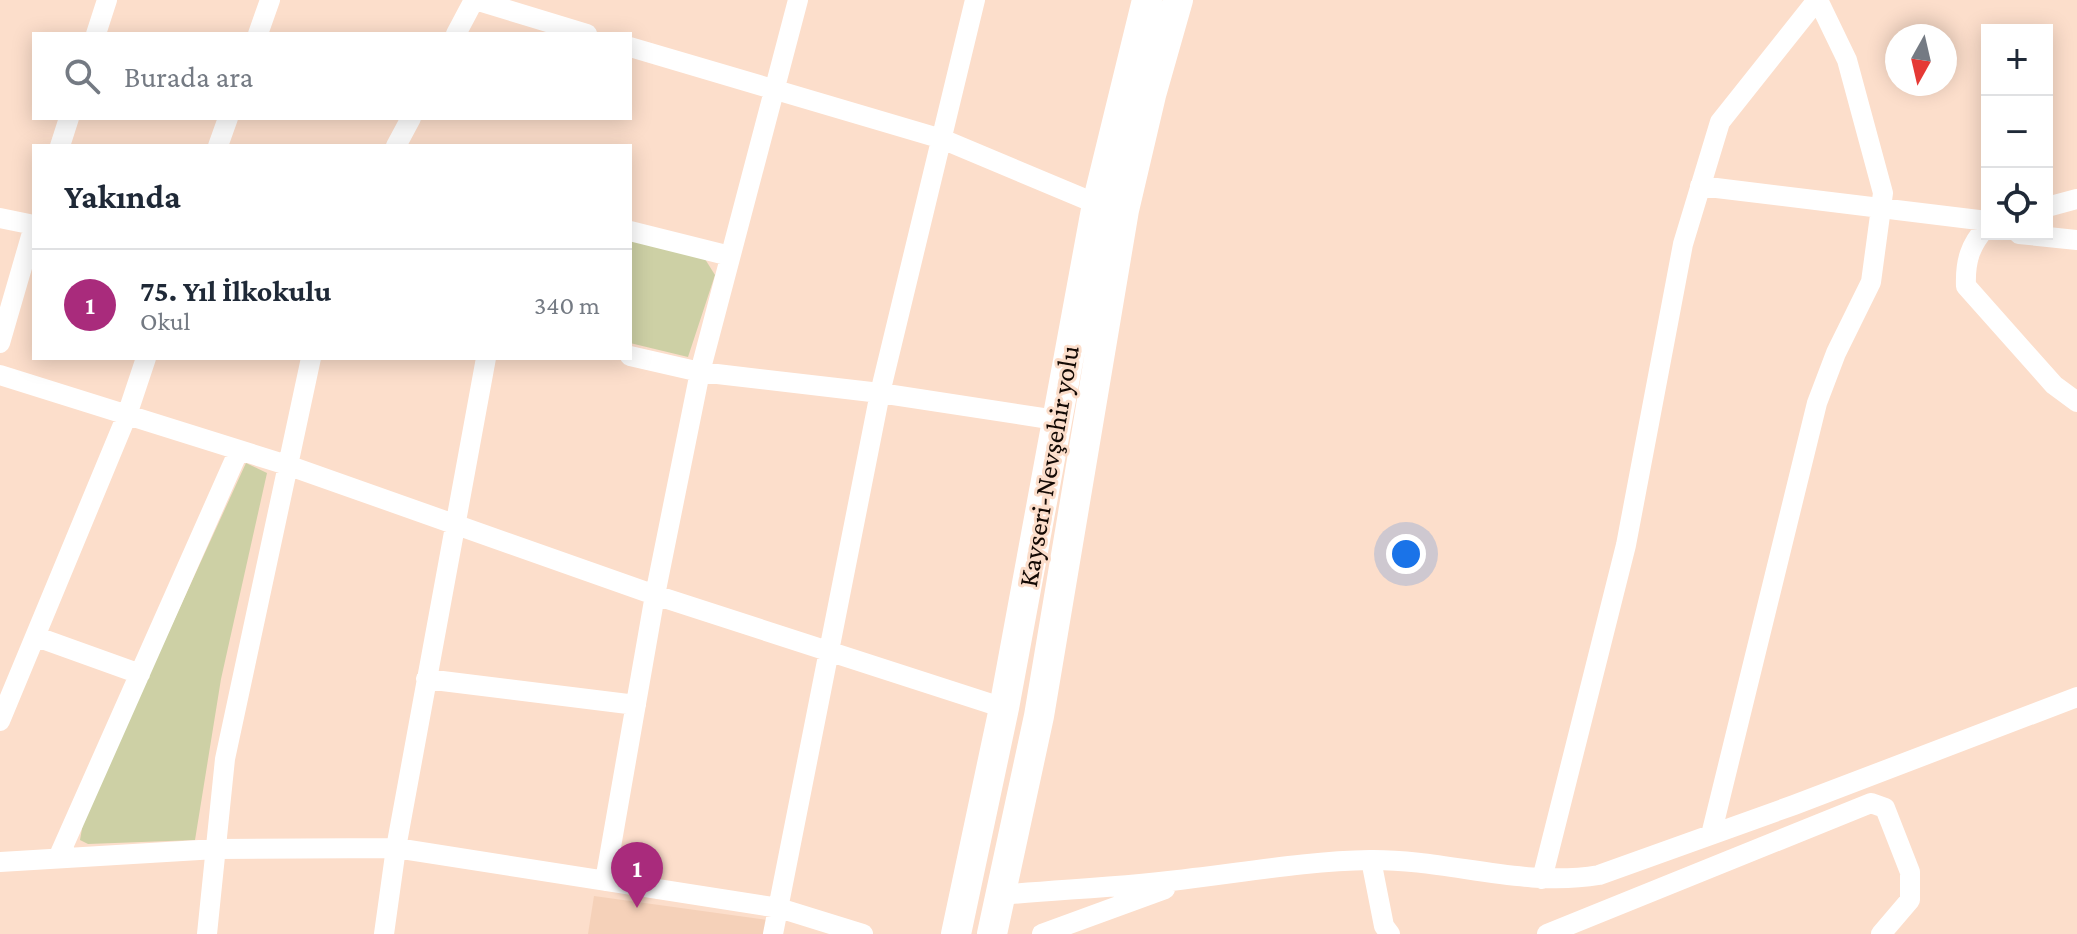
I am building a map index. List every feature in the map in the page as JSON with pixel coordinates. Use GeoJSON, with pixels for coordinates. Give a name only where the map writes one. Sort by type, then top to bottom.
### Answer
{"type":"FeatureCollection","features":[{"type":"Feature","properties":{"kind":"highway","name":"Kayseri-Nevşehir yolu"},"geometry":{"type":"LineString","coordinates":[[956,934],[1004,708],[1097,204],[1147,0]]}},
{"type":"Feature","properties":{"kind":"highway","name":"Kayseri-Nevşehir yolu"},"geometry":{"type":"LineString","coordinates":[[992,934],[1039,716],[1124,210],[1151,95],[1178,0]]}},
{"type":"Feature","properties":{"kind":"street"},"geometry":{"type":"LineString","coordinates":[[97,32],[107,0]]}},
{"type":"Feature","properties":{"kind":"street"},"geometry":{"type":"LineString","coordinates":[[259,32],[270,0]]}},
{"type":"Feature","properties":{"kind":"street"},"geometry":{"type":"LineString","coordinates":[[457,32],[474,0],[580,32]]}},
{"type":"Feature","properties":{"kind":"street"},"geometry":{"type":"LineString","coordinates":[[605,881],[655,595],[700,372],[798,0]]}},
{"type":"Feature","properties":{"kind":"street"},"geometry":{"type":"LineString","coordinates":[[773,934],[880,393],[975,0]]}},
{"type":"Feature","properties":{"kind":"street"},"geometry":{"type":"LineString","coordinates":[[1542,879],[1626,545],[1683,244],[1720,122],[1818,0],[1847,60],[1883,193],[1871,282],[1836,353],[1817,403],[1711,835]]}},
{"type":"Feature","properties":{"kind":"street"},"geometry":{"type":"LineString","coordinates":[[632,48],[942,139],[1097,204]]}},
{"type":"Feature","properties":{"kind":"street"},"geometry":{"type":"LineString","coordinates":[[61,144],[68,120]]}},
{"type":"Feature","properties":{"kind":"street"},"geometry":{"type":"LineString","coordinates":[[219,144],[227,120]]}},
{"type":"Feature","properties":{"kind":"street"},"geometry":{"type":"LineString","coordinates":[[397,144],[410,120]]}},
{"type":"Feature","properties":{"kind":"street"},"geometry":{"type":"LineString","coordinates":[[1700,186],[1981,223]]}},
{"type":"Feature","properties":{"kind":"street"},"geometry":{"type":"LineString","coordinates":[[2053,205],[2077,199]]}},
{"type":"Feature","properties":{"kind":"street"},"geometry":{"type":"LineString","coordinates":[[0,218],[32,226]]}},
{"type":"Feature","properties":{"kind":"street"},"geometry":{"type":"LineString","coordinates":[[1981,231],[1974,240],[1965,265],[1966,286],[2054,385],[2073,394]]}},
{"type":"Feature","properties":{"kind":"street"},"geometry":{"type":"LineString","coordinates":[[632,232],[730,256]]}},
{"type":"Feature","properties":{"kind":"street"},"geometry":{"type":"LineString","coordinates":[[0,343],[32,233]]}},
{"type":"Feature","properties":{"kind":"street"},"geometry":{"type":"LineString","coordinates":[[2053,238],[2077,240]]}},
{"type":"Feature","properties":{"kind":"street"},"geometry":{"type":"LineString","coordinates":[[632,356],[700,372],[880,393],[1056,420]]}},
{"type":"Feature","properties":{"kind":"street"},"geometry":{"type":"LineString","coordinates":[[0,721],[127,415],[145,360]]}},
{"type":"Feature","properties":{"kind":"street"},"geometry":{"type":"LineString","coordinates":[[207,934],[225,759],[311,360]]}},
{"type":"Feature","properties":{"kind":"street"},"geometry":{"type":"LineString","coordinates":[[384,934],[396,848],[486,360]]}},
{"type":"Feature","properties":{"kind":"street"},"geometry":{"type":"LineString","coordinates":[[0,375],[287,465],[655,595],[1004,708]]}},
{"type":"Feature","properties":{"kind":"street"},"geometry":{"type":"LineString","coordinates":[[58,858],[239,450]]}},
{"type":"Feature","properties":{"kind":"street"},"geometry":{"type":"LineString","coordinates":[[37,637],[140,674]]}},
{"type":"Feature","properties":{"kind":"street"},"geometry":{"type":"LineString","coordinates":[[426,679],[636,705]]}},
{"type":"Feature","properties":{"kind":"street"},"geometry":{"type":"LineString","coordinates":[[1000,895],[1371,860],[1447,865],[1542,879],[1599,875],[2077,697]]}},
{"type":"Feature","properties":{"kind":"street"},"geometry":{"type":"LineString","coordinates":[[1547,934],[1871,803],[1885,808],[1910,872],[1910,900],[1881,934]]}},
{"type":"Feature","properties":{"kind":"street"},"geometry":{"type":"LineString","coordinates":[[0,862],[216,849],[396,848],[779,908],[863,934]]}},
{"type":"Feature","properties":{"kind":"street"},"geometry":{"type":"LineString","coordinates":[[1371,860],[1384,926],[1390,934]]}},
{"type":"Feature","properties":{"kind":"street"},"geometry":{"type":"LineString","coordinates":[[1042,934],[1192,879]]}},
{"type":"Feature","properties":{"kind":"shaded area"},"geometry":{"type":"Polygon","coordinates":[[[594,896],[767,920],[764,934],[588,934],[594,896]]]}},
{"type":"Feature","properties":{"kind":"green space"},"geometry":{"type":"Polygon","coordinates":[[[632,241],[705,259],[715,275],[688,357],[632,343],[632,241]]]}},
{"type":"Feature","properties":{"kind":"green space"},"geometry":{"type":"Polygon","coordinates":[[[246,463],[267,473],[221,679],[195,840],[88,844],[80,840],[84,817],[246,463]]]}},
{"type":"Feature","properties":{"kind":"place","name":"75. Yıl İlkokulu"},"geometry":{"type":"Point","coordinates":[637,908]}}]}
